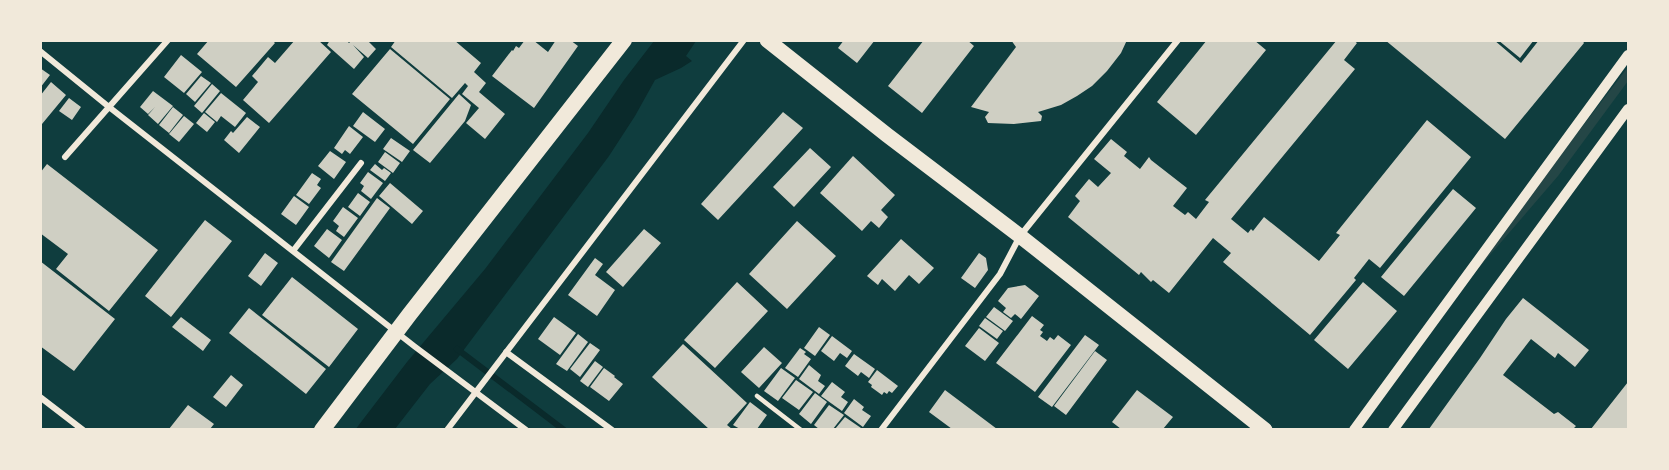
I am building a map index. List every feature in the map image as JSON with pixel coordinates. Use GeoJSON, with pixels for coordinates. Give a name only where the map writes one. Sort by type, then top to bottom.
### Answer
{"type":"FeatureCollection","features":[{"type":"Feature","properties":{"kind":"highway"},"geometry":{"type":"LineString","coordinates":[[322,429],[624,40]]}},
{"type":"Feature","properties":{"kind":"main road"},"geometry":{"type":"LineString","coordinates":[[767,40],[1265,429]]}},
{"type":"Feature","properties":{"kind":"street"},"geometry":{"type":"LineString","coordinates":[[65,157],[168,40]]}},
{"type":"Feature","properties":{"kind":"street"},"geometry":{"type":"LineString","coordinates":[[447,429],[744,40]]}},
{"type":"Feature","properties":{"kind":"street"},"geometry":{"type":"LineString","coordinates":[[881,429],[1000,274],[1020,236],[1178,40]]}},
{"type":"Feature","properties":{"kind":"street"},"geometry":{"type":"LineString","coordinates":[[40,51],[452,376],[526,429]]}},
{"type":"Feature","properties":{"kind":"street"},"geometry":{"type":"LineString","coordinates":[[1354,429],[1629,55]]}},
{"type":"Feature","properties":{"kind":"street"},"geometry":{"type":"LineString","coordinates":[[1393,429],[1629,109]]}},
{"type":"Feature","properties":{"kind":"street"},"geometry":{"type":"LineString","coordinates":[[293,251],[361,163]]}},
{"type":"Feature","properties":{"kind":"street"},"geometry":{"type":"LineString","coordinates":[[507,352],[612,429]]}},
{"type":"Feature","properties":{"kind":"street"},"geometry":{"type":"LineString","coordinates":[[40,397],[83,429]]}},
{"type":"Feature","properties":{"kind":"lane"},"geometry":{"type":"LineString","coordinates":[[757,396],[801,429]]}},
{"type":"Feature","properties":{"kind":"shaded area"},"geometry":{"type":"Polygon","coordinates":[[[654,41],[696,41],[686,56],[692,61],[655,80],[609,156],[457,359],[430,384],[395,429],[355,430],[407,362],[485,269],[654,41]]]}},
{"type":"Feature","properties":{"kind":"shaded area"},"geometry":{"type":"Polygon","coordinates":[[[1628,67],[1628,81],[1558,176],[1471,277],[1469,274],[1628,67]]]}},
{"type":"Feature","properties":{"kind":"building"},"geometry":{"type":"Polygon","coordinates":[[[209,40],[272,40],[275,43],[236,87],[197,54],[209,40]]]}},
{"type":"Feature","properties":{"kind":"building"},"geometry":{"type":"Polygon","coordinates":[[[295,40],[318,40],[331,52],[269,123],[243,100],[258,82],[252,76],[268,57],[275,63],[295,40]]]}},
{"type":"Feature","properties":{"kind":"building"},"geometry":{"type":"Polygon","coordinates":[[[330,40],[346,40],[349,43],[352,40],[367,40],[376,49],[368,58],[353,45],[364,57],[354,69],[327,45],[330,40]]]}},
{"type":"Feature","properties":{"kind":"building"},"geometry":{"type":"Polygon","coordinates":[[[396,40],[454,40],[481,63],[474,72],[486,83],[479,92],[505,114],[485,139],[466,123],[479,108],[462,94],[468,86],[465,83],[452,98],[391,47],[396,40]]]}},
{"type":"Feature","properties":{"kind":"building"},"geometry":{"type":"Polygon","coordinates":[[[525,40],[533,40],[548,52],[556,40],[570,40],[578,46],[534,108],[492,76],[512,50],[516,46],[519,48],[525,40]]]}},
{"type":"Feature","properties":{"kind":"building"},"geometry":{"type":"Polygon","coordinates":[[[844,40],[875,40],[857,63],[838,48],[844,40]]]}},
{"type":"Feature","properties":{"kind":"building"},"geometry":{"type":"Polygon","coordinates":[[[924,40],[967,40],[974,46],[922,113],[888,86],[924,40]]]}},
{"type":"Feature","properties":{"kind":"building"},"geometry":{"type":"Polygon","coordinates":[[[1011,40],[1127,40],[1121,53],[1092,86],[1061,105],[1038,112],[1042,116],[1041,121],[1014,124],[988,123],[985,117],[989,112],[971,107],[1016,47],[1011,40]]]}},
{"type":"Feature","properties":{"kind":"building"},"geometry":{"type":"Polygon","coordinates":[[[1207,40],[1254,40],[1266,50],[1196,135],[1157,102],[1207,40]]]}},
{"type":"Feature","properties":{"kind":"building"},"geometry":{"type":"Polygon","coordinates":[[[1337,40],[1353,40],[1357,43],[1344,60],[1355,69],[1231,219],[1248,233],[1251,229],[1253,231],[1264,217],[1319,261],[1340,235],[1336,233],[1427,120],[1471,157],[1380,268],[1369,259],[1354,278],[1356,280],[1310,335],[1223,262],[1231,253],[1213,238],[1169,293],[1153,280],[1151,282],[1141,272],[1139,275],[1068,217],[1080,201],[1075,196],[1089,179],[1098,187],[1111,173],[1094,159],[1111,139],[1127,152],[1124,156],[1140,169],[1149,157],[1187,188],[1173,206],[1185,215],[1188,212],[1196,219],[1209,202],[1205,200],[1337,40]]]}},
{"type":"Feature","properties":{"kind":"building"},"geometry":{"type":"Polygon","coordinates":[[[1385,40],[1494,40],[1521,63],[1539,40],[1582,40],[1584,43],[1505,139],[1385,40]]]}},
{"type":"Feature","properties":{"kind":"building"},"geometry":{"type":"Polygon","coordinates":[[[1498,40],[1534,40],[1520,58],[1498,40]]]}},
{"type":"Feature","properties":{"kind":"building"},"geometry":{"type":"Polygon","coordinates":[[[390,49],[450,99],[413,144],[352,94],[390,49]]]}},
{"type":"Feature","properties":{"kind":"building"},"geometry":{"type":"Polygon","coordinates":[[[181,55],[202,72],[184,93],[164,77],[181,55]]]}},
{"type":"Feature","properties":{"kind":"building"},"geometry":{"type":"Polygon","coordinates":[[[40,68],[50,75],[40,88],[40,68]]]}},
{"type":"Feature","properties":{"kind":"building"},"geometry":{"type":"Polygon","coordinates":[[[201,76],[211,83],[195,102],[186,94],[201,76]]]}},
{"type":"Feature","properties":{"kind":"building"},"geometry":{"type":"Polygon","coordinates":[[[51,82],[66,95],[42,124],[40,123],[40,96],[51,82]]]}},
{"type":"Feature","properties":{"kind":"building"},"geometry":{"type":"Polygon","coordinates":[[[212,84],[220,91],[202,113],[194,106],[212,84]]]}},
{"type":"Feature","properties":{"kind":"building"},"geometry":{"type":"Polygon","coordinates":[[[153,91],[173,106],[158,124],[148,115],[155,107],[148,114],[140,107],[153,91]]]}},
{"type":"Feature","properties":{"kind":"building"},"geometry":{"type":"Polygon","coordinates":[[[221,93],[246,113],[235,127],[221,116],[217,122],[205,112],[221,93]]]}},
{"type":"Feature","properties":{"kind":"building"},"geometry":{"type":"Polygon","coordinates":[[[459,94],[471,105],[465,121],[430,163],[413,150],[459,94]]]}},
{"type":"Feature","properties":{"kind":"building"},"geometry":{"type":"Polygon","coordinates":[[[69,98],[81,107],[72,120],[59,111],[69,98]]]}},
{"type":"Feature","properties":{"kind":"building"},"geometry":{"type":"Polygon","coordinates":[[[173,107],[183,115],[169,133],[159,125],[173,107]]]}},
{"type":"Feature","properties":{"kind":"building"},"geometry":{"type":"Polygon","coordinates":[[[363,112],[385,129],[375,142],[353,126],[363,112]]]}},
{"type":"Feature","properties":{"kind":"building"},"geometry":{"type":"Polygon","coordinates":[[[783,112],[803,128],[718,220],[701,204],[783,112]]]}},
{"type":"Feature","properties":{"kind":"building"},"geometry":{"type":"Polygon","coordinates":[[[204,113],[215,122],[207,132],[196,123],[204,113]]]}},
{"type":"Feature","properties":{"kind":"building"},"geometry":{"type":"Polygon","coordinates":[[[184,116],[194,124],[179,142],[169,134],[184,116]]]}},
{"type":"Feature","properties":{"kind":"building"},"geometry":{"type":"Polygon","coordinates":[[[247,117],[260,127],[239,153],[224,140],[247,117]]]}},
{"type":"Feature","properties":{"kind":"building"},"geometry":{"type":"Polygon","coordinates":[[[349,126],[363,137],[350,154],[345,150],[342,154],[334,148],[349,126]]]}},
{"type":"Feature","properties":{"kind":"building"},"geometry":{"type":"Polygon","coordinates":[[[391,138],[410,151],[402,162],[383,149],[391,138]]]}},
{"type":"Feature","properties":{"kind":"building"},"geometry":{"type":"Polygon","coordinates":[[[810,148],[831,167],[794,207],[773,187],[810,148]]]}},
{"type":"Feature","properties":{"kind":"building"},"geometry":{"type":"Polygon","coordinates":[[[330,151],[346,162],[334,179],[318,166],[330,151]]]}},
{"type":"Feature","properties":{"kind":"building"},"geometry":{"type":"Polygon","coordinates":[[[385,152],[400,163],[393,173],[378,162],[385,152]]]}},
{"type":"Feature","properties":{"kind":"building"},"geometry":{"type":"Polygon","coordinates":[[[853,156],[895,195],[881,210],[888,217],[879,228],[871,221],[862,231],[820,193],[853,156]]]}},
{"type":"Feature","properties":{"kind":"building"},"geometry":{"type":"Polygon","coordinates":[[[47,164],[158,250],[109,311],[56,269],[68,254],[40,233],[40,173],[47,164]]]}},
{"type":"Feature","properties":{"kind":"building"},"geometry":{"type":"Polygon","coordinates":[[[375,164],[391,173],[385,181],[370,170],[375,164]]]}},
{"type":"Feature","properties":{"kind":"building"},"geometry":{"type":"Polygon","coordinates":[[[368,172],[383,183],[371,199],[361,191],[364,186],[360,183],[368,172]]]}},
{"type":"Feature","properties":{"kind":"building"},"geometry":{"type":"Polygon","coordinates":[[[312,173],[321,179],[317,185],[321,188],[309,204],[296,195],[312,173]]]}},
{"type":"Feature","properties":{"kind":"building"},"geometry":{"type":"Polygon","coordinates":[[[390,183],[423,211],[412,224],[379,196],[390,183]]]}},
{"type":"Feature","properties":{"kind":"building"},"geometry":{"type":"Polygon","coordinates":[[[1453,189],[1476,208],[1404,296],[1381,277],[1453,189]]]}},
{"type":"Feature","properties":{"kind":"building"},"geometry":{"type":"Polygon","coordinates":[[[358,193],[370,202],[360,216],[348,207],[358,193]]]}},
{"type":"Feature","properties":{"kind":"building"},"geometry":{"type":"Polygon","coordinates":[[[294,196],[309,207],[296,225],[281,214],[294,196]]]}},
{"type":"Feature","properties":{"kind":"building"},"geometry":{"type":"Polygon","coordinates":[[[377,198],[390,208],[344,271],[331,262],[377,198]]]}},
{"type":"Feature","properties":{"kind":"building"},"geometry":{"type":"Polygon","coordinates":[[[343,207],[358,218],[344,237],[336,231],[339,226],[333,221],[343,207]]]}},
{"type":"Feature","properties":{"kind":"building"},"geometry":{"type":"Polygon","coordinates":[[[205,220],[232,241],[171,317],[145,296],[205,220]]]}},
{"type":"Feature","properties":{"kind":"building"},"geometry":{"type":"Polygon","coordinates":[[[797,221],[836,256],[787,309],[749,274],[797,221]]]}},
{"type":"Feature","properties":{"kind":"building"},"geometry":{"type":"Polygon","coordinates":[[[327,229],[342,240],[329,258],[314,246],[327,229]]]}},
{"type":"Feature","properties":{"kind":"building"},"geometry":{"type":"Polygon","coordinates":[[[644,229],[661,243],[623,287],[606,272],[644,229]]]}},
{"type":"Feature","properties":{"kind":"building"},"geometry":{"type":"Polygon","coordinates":[[[901,239],[934,268],[919,284],[909,275],[895,291],[882,279],[878,285],[867,276],[901,239]]]}},
{"type":"Feature","properties":{"kind":"building"},"geometry":{"type":"Polygon","coordinates":[[[265,253],[278,263],[261,286],[248,276],[265,253]]]}},
{"type":"Feature","properties":{"kind":"building"},"geometry":{"type":"Polygon","coordinates":[[[979,253],[986,258],[988,270],[975,288],[961,278],[979,253]]]}},
{"type":"Feature","properties":{"kind":"building"},"geometry":{"type":"Polygon","coordinates":[[[595,258],[603,264],[595,275],[615,290],[597,316],[568,295],[595,258]]]}},
{"type":"Feature","properties":{"kind":"building"},"geometry":{"type":"Polygon","coordinates":[[[40,261],[115,319],[74,371],[40,346],[40,261]]]}},
{"type":"Feature","properties":{"kind":"building"},"geometry":{"type":"Polygon","coordinates":[[[292,277],[358,329],[329,367],[262,315],[292,277]]]}},
{"type":"Feature","properties":{"kind":"building"},"geometry":{"type":"Polygon","coordinates":[[[737,282],[768,311],[715,368],[684,340],[737,282]]]}},
{"type":"Feature","properties":{"kind":"building"},"geometry":{"type":"Polygon","coordinates":[[[1363,282],[1397,311],[1348,369],[1314,340],[1363,282]]]}},
{"type":"Feature","properties":{"kind":"building"},"geometry":{"type":"Polygon","coordinates":[[[1025,285],[1039,296],[1021,319],[1015,314],[1011,318],[1003,312],[1006,308],[998,301],[1008,288],[1025,285]]]}},
{"type":"Feature","properties":{"kind":"building"},"geometry":{"type":"Polygon","coordinates":[[[1523,298],[1589,350],[1575,367],[1558,353],[1555,358],[1531,339],[1503,375],[1554,414],[1558,412],[1576,426],[1573,429],[1429,429],[1506,319],[1523,298]]]}},
{"type":"Feature","properties":{"kind":"building"},"geometry":{"type":"Polygon","coordinates":[[[994,307],[1013,321],[1005,331],[986,317],[994,307]]]}},
{"type":"Feature","properties":{"kind":"building"},"geometry":{"type":"Polygon","coordinates":[[[249,308],[326,369],[306,394],[229,333],[249,308]]]}},
{"type":"Feature","properties":{"kind":"building"},"geometry":{"type":"Polygon","coordinates":[[[1032,316],[1044,325],[1040,330],[1043,332],[1040,336],[1047,341],[1050,337],[1054,340],[1058,335],[1071,345],[1035,392],[996,363],[1032,316]]]}},
{"type":"Feature","properties":{"kind":"building"},"geometry":{"type":"Polygon","coordinates":[[[181,317],[211,340],[203,351],[172,327],[181,317]]]}},
{"type":"Feature","properties":{"kind":"building"},"geometry":{"type":"Polygon","coordinates":[[[554,317],[576,333],[560,355],[538,339],[554,317]]]}},
{"type":"Feature","properties":{"kind":"building"},"geometry":{"type":"Polygon","coordinates":[[[985,318],[1003,331],[997,339],[979,326],[985,318]]]}},
{"type":"Feature","properties":{"kind":"building"},"geometry":{"type":"Polygon","coordinates":[[[819,327],[830,335],[815,356],[804,348],[819,327]]]}},
{"type":"Feature","properties":{"kind":"building"},"geometry":{"type":"Polygon","coordinates":[[[979,328],[999,343],[985,361],[965,346],[979,328]]]}},
{"type":"Feature","properties":{"kind":"building"},"geometry":{"type":"Polygon","coordinates":[[[578,334],[588,342],[567,371],[556,364],[578,334]]]}},
{"type":"Feature","properties":{"kind":"building"},"geometry":{"type":"Polygon","coordinates":[[[1085,335],[1099,345],[1052,407],[1038,397],[1085,335]]]}},
{"type":"Feature","properties":{"kind":"building"},"geometry":{"type":"Polygon","coordinates":[[[832,336],[852,351],[847,358],[840,353],[834,361],[821,351],[832,336]]]}},
{"type":"Feature","properties":{"kind":"building"},"geometry":{"type":"Polygon","coordinates":[[[590,343],[600,350],[580,377],[570,369],[590,343]]]}},
{"type":"Feature","properties":{"kind":"building"},"geometry":{"type":"Polygon","coordinates":[[[683,344],[747,403],[727,425],[732,429],[709,429],[652,377],[683,344]]]}},
{"type":"Feature","properties":{"kind":"building"},"geometry":{"type":"Polygon","coordinates":[[[764,347],[782,363],[759,388],[741,372],[764,347]]]}},
{"type":"Feature","properties":{"kind":"building"},"geometry":{"type":"Polygon","coordinates":[[[800,348],[811,359],[798,377],[785,368],[800,348]]]}},
{"type":"Feature","properties":{"kind":"building"},"geometry":{"type":"Polygon","coordinates":[[[1095,351],[1107,360],[1066,415],[1054,406],[1095,351]]]}},
{"type":"Feature","properties":{"kind":"building"},"geometry":{"type":"Polygon","coordinates":[[[854,354],[875,369],[869,378],[861,372],[858,376],[845,366],[854,354]]]}},
{"type":"Feature","properties":{"kind":"building"},"geometry":{"type":"Polygon","coordinates":[[[595,361],[603,367],[588,387],[580,381],[595,361]]]}},
{"type":"Feature","properties":{"kind":"building"},"geometry":{"type":"Polygon","coordinates":[[[809,365],[821,375],[818,381],[825,386],[819,394],[799,379],[809,365]]]}},
{"type":"Feature","properties":{"kind":"building"},"geometry":{"type":"Polygon","coordinates":[[[604,368],[623,384],[609,401],[590,387],[604,368]]]}},
{"type":"Feature","properties":{"kind":"building"},"geometry":{"type":"Polygon","coordinates":[[[781,368],[795,378],[778,401],[764,391],[781,368]]]}},
{"type":"Feature","properties":{"kind":"building"},"geometry":{"type":"Polygon","coordinates":[[[877,370],[898,386],[892,393],[884,392],[882,395],[871,387],[872,385],[868,382],[877,370]]]}},
{"type":"Feature","properties":{"kind":"building"},"geometry":{"type":"Polygon","coordinates":[[[231,375],[243,385],[226,407],[213,397],[231,375]]]}},
{"type":"Feature","properties":{"kind":"building"},"geometry":{"type":"Polygon","coordinates":[[[796,380],[813,392],[799,410],[782,398],[796,380]]]}},
{"type":"Feature","properties":{"kind":"building"},"geometry":{"type":"Polygon","coordinates":[[[832,382],[845,392],[841,397],[848,402],[842,411],[821,396],[832,382]]]}},
{"type":"Feature","properties":{"kind":"building"},"geometry":{"type":"Polygon","coordinates":[[[1628,382],[1628,429],[1591,429],[1628,382]]]}},
{"type":"Feature","properties":{"kind":"building"},"geometry":{"type":"Polygon","coordinates":[[[945,390],[997,429],[952,429],[929,412],[945,390]]]}},
{"type":"Feature","properties":{"kind":"building"},"geometry":{"type":"Polygon","coordinates":[[[1137,390],[1173,417],[1163,429],[1121,429],[1112,422],[1137,390]]]}},
{"type":"Feature","properties":{"kind":"building"},"geometry":{"type":"Polygon","coordinates":[[[815,393],[827,402],[811,424],[799,414],[815,393]]]}},
{"type":"Feature","properties":{"kind":"building"},"geometry":{"type":"Polygon","coordinates":[[[854,399],[864,407],[862,410],[871,416],[863,427],[844,413],[854,399]]]}},
{"type":"Feature","properties":{"kind":"building"},"geometry":{"type":"Polygon","coordinates":[[[750,402],[767,415],[757,429],[740,429],[733,425],[750,402]]]}},
{"type":"Feature","properties":{"kind":"building"},"geometry":{"type":"Polygon","coordinates":[[[188,405],[214,424],[210,429],[169,429],[188,405]]]}},
{"type":"Feature","properties":{"kind":"building"},"geometry":{"type":"Polygon","coordinates":[[[829,405],[844,415],[833,429],[819,429],[814,425],[829,405]]]}},
{"type":"Feature","properties":{"kind":"building"},"geometry":{"type":"Polygon","coordinates":[[[845,417],[861,428],[835,429],[845,417]]]}},
{"type":"Feature","properties":{"kind":"waterway"},"geometry":{"type":"LineString","coordinates":[[457,349],[564,430]]}}]}
